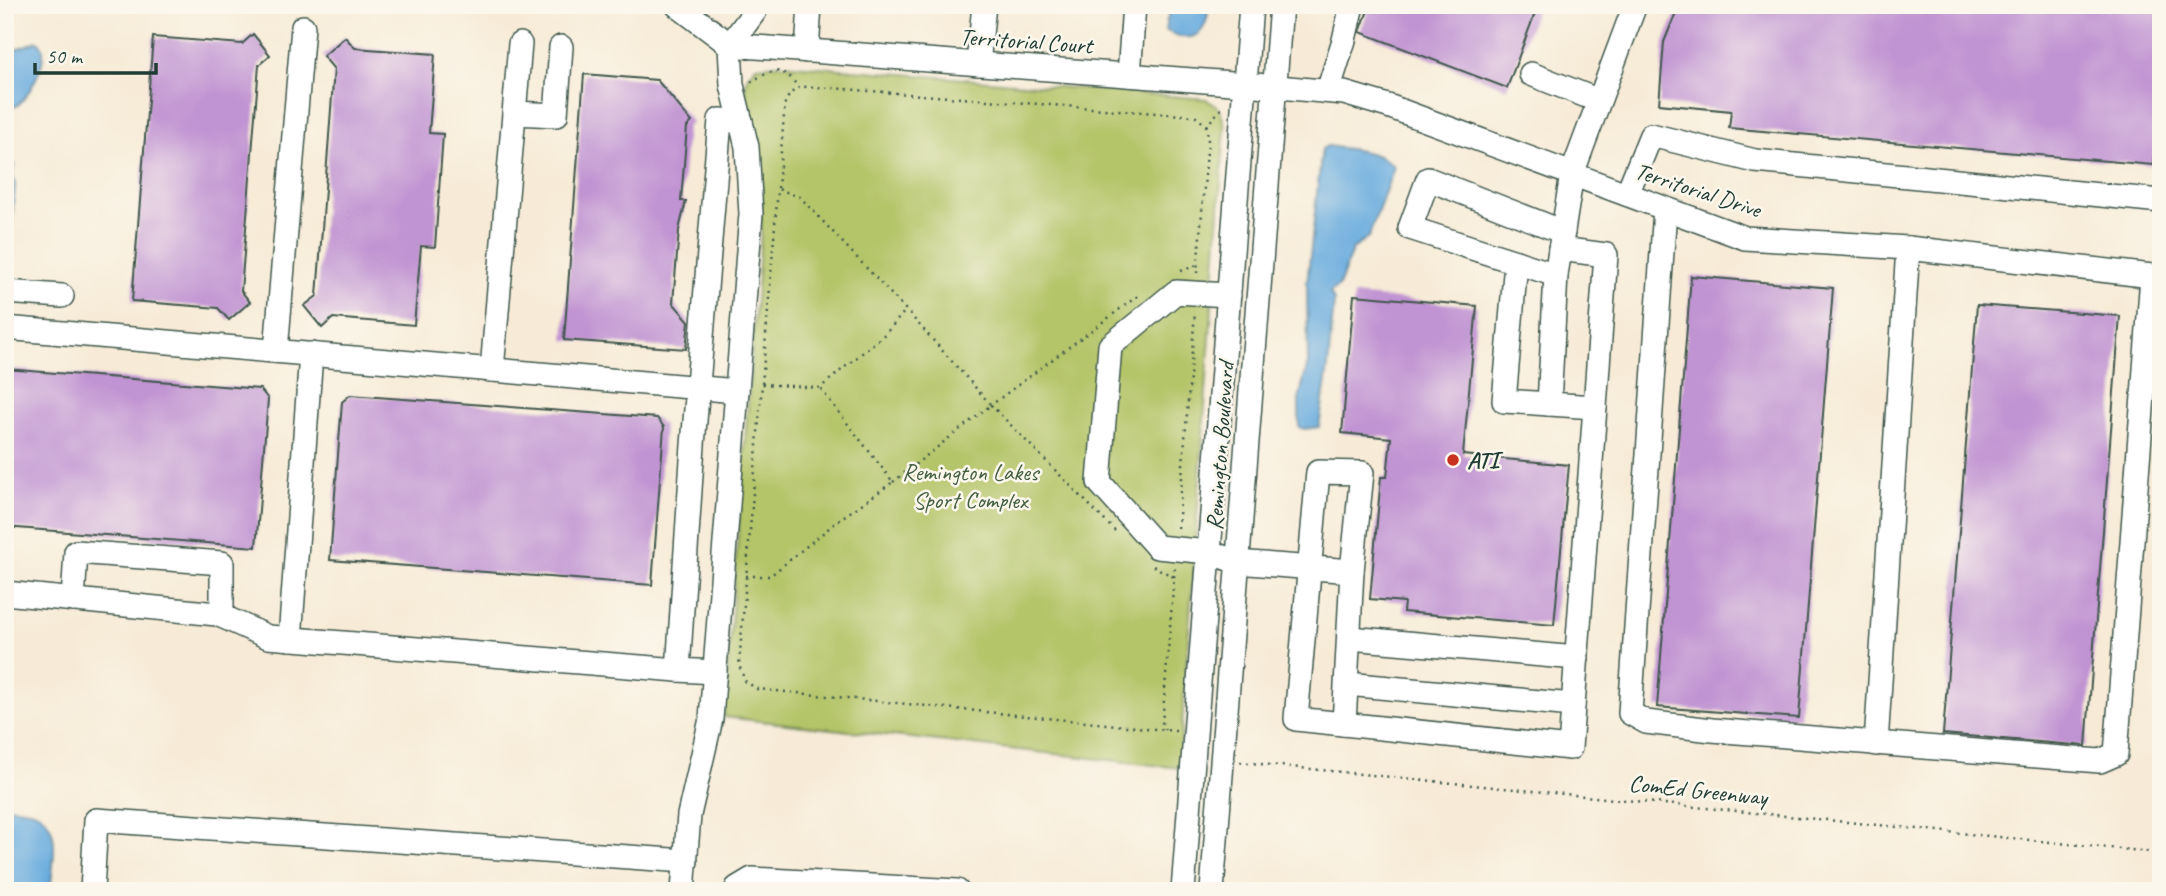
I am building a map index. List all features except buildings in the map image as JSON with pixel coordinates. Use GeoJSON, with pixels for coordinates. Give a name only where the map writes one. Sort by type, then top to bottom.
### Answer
{"type":"FeatureCollection","features":[{"type":"Feature","properties":{"kind":"street"},"geometry":{"type":"LineString","coordinates":[[677,5],[730,45]]}},
{"type":"Feature","properties":{"kind":"street"},"geometry":{"type":"LineString","coordinates":[[683,891],[689,815],[711,719],[751,214],[747,147],[732,85],[730,45],[755,11],[756,5]]}},
{"type":"Feature","properties":{"kind":"street"},"geometry":{"type":"LineString","coordinates":[[807,51],[810,5]]}},
{"type":"Feature","properties":{"kind":"street"},"geometry":{"type":"LineString","coordinates":[[978,64],[984,5]]}},
{"type":"Feature","properties":{"kind":"street"},"geometry":{"type":"LineString","coordinates":[[1129,75],[1134,5]]}},
{"type":"Feature","properties":{"kind":"street","name":"Remington Boulevard"},"geometry":{"type":"LineString","coordinates":[[1183,891],[1251,5]]}},
{"type":"Feature","properties":{"kind":"street","name":"Remington Boulevard"},"geometry":{"type":"LineString","coordinates":[[1212,891],[1281,5]]}},
{"type":"Feature","properties":{"kind":"street"},"geometry":{"type":"LineString","coordinates":[[1328,92],[1352,5]]}},
{"type":"Feature","properties":{"kind":"street"},"geometry":{"type":"LineString","coordinates":[[1549,404],[1556,275],[1572,174],[1635,5]]}},
{"type":"Feature","properties":{"kind":"street"},"geometry":{"type":"LineString","coordinates":[[276,351],[303,27]]}},
{"type":"Feature","properties":{"kind":"street"},"geometry":{"type":"LineString","coordinates":[[492,370],[520,44]]}},
{"type":"Feature","properties":{"kind":"street","name":"Territorial Court"},"geometry":{"type":"LineString","coordinates":[[730,45],[1276,87]]}},
{"type":"Feature","properties":{"kind":"street"},"geometry":{"type":"LineString","coordinates":[[514,113],[555,115],[561,47]]}},
{"type":"Feature","properties":{"kind":"street"},"geometry":{"type":"LineString","coordinates":[[1531,74],[1599,101]]}},
{"type":"Feature","properties":{"kind":"street","name":"Territorial Drive"},"geometry":{"type":"LineString","coordinates":[[1276,87],[1344,93],[1388,106],[1745,238],[1908,248],[2156,276]]}},
{"type":"Feature","properties":{"kind":"street"},"geometry":{"type":"LineString","coordinates":[[678,670],[720,120],[741,121]]}},
{"type":"Feature","properties":{"kind":"street"},"geometry":{"type":"LineString","coordinates":[[1627,194],[1651,135],[1755,161],[2161,201]]}},
{"type":"Feature","properties":{"kind":"street"},"geometry":{"type":"LineString","coordinates":[[1344,724],[1352,571],[1362,474],[1318,472],[1296,719],[1570,748],[1606,255],[1562,240],[1428,179],[1410,228],[1556,275]]}},
{"type":"Feature","properties":{"kind":"street"},"geometry":{"type":"LineString","coordinates":[[1665,209],[1630,713],[1646,722],[1876,744],[2100,761],[2116,754],[2156,276]]}},
{"type":"Feature","properties":{"kind":"street"},"geometry":{"type":"LineString","coordinates":[[1876,744],[1908,248]]}},
{"type":"Feature","properties":{"kind":"street"},"geometry":{"type":"LineString","coordinates":[[1516,262],[1504,401],[1595,407]]}},
{"type":"Feature","properties":{"kind":"street"},"geometry":{"type":"LineString","coordinates":[[5,292],[62,296]]}},
{"type":"Feature","properties":{"kind":"street"},"geometry":{"type":"LineString","coordinates":[[1229,295],[1176,292],[1110,346],[1100,482],[1157,547],[1209,552],[1237,562],[1352,571]]}},
{"type":"Feature","properties":{"kind":"street"},"geometry":{"type":"LineString","coordinates":[[5,328],[737,391]]}},
{"type":"Feature","properties":{"kind":"street"},"geometry":{"type":"LineString","coordinates":[[290,639],[311,354]]}},
{"type":"Feature","properties":{"kind":"street"},"geometry":{"type":"LineString","coordinates":[[73,600],[76,552],[222,563],[222,616]]}},
{"type":"Feature","properties":{"kind":"street"},"geometry":{"type":"LineString","coordinates":[[5,593],[217,614],[268,637],[715,672]]}},
{"type":"Feature","properties":{"kind":"street"},"geometry":{"type":"LineString","coordinates":[[1350,638],[1577,658]]}},
{"type":"Feature","properties":{"kind":"street"},"geometry":{"type":"LineString","coordinates":[[1347,684],[1573,705]]}},
{"type":"Feature","properties":{"kind":"street"},"geometry":{"type":"LineString","coordinates":[[92,891],[96,820],[686,861]]}},
{"type":"Feature","properties":{"kind":"street"},"geometry":{"type":"LineString","coordinates":[[736,891],[752,879],[957,891]]}},
{"type":"Feature","properties":{"kind":"path"},"geometry":{"type":"LineString","coordinates":[[745,85],[763,73],[773,71],[789,75],[798,87]]}},
{"type":"Feature","properties":{"kind":"path"},"geometry":{"type":"LineString","coordinates":[[1165,730],[1161,724],[1208,139],[1206,126],[1195,116],[798,87],[789,94],[785,103],[739,665],[746,681],[757,689],[1184,732]]}},
{"type":"Feature","properties":{"kind":"path"},"geometry":{"type":"LineString","coordinates":[[1206,126],[1224,106]]}},
{"type":"Feature","properties":{"kind":"path"},"geometry":{"type":"LineString","coordinates":[[746,576],[771,576],[840,519],[893,482],[991,405],[800,197],[778,190]]}},
{"type":"Feature","properties":{"kind":"path"},"geometry":{"type":"LineString","coordinates":[[762,384],[820,388],[886,333],[906,310]]}},
{"type":"Feature","properties":{"kind":"path"},"geometry":{"type":"LineString","coordinates":[[820,388],[893,482]]}},
{"type":"Feature","properties":{"kind":"path","name":"ComEd Greenway"},"geometry":{"type":"LineString","coordinates":[[1232,760],[2161,853]]}},
{"type":"Feature","properties":{"kind":"green space","name":"Remington Lakes Sport Complex"},"geometry":{"type":"Polygon","coordinates":[[[781,64],[1206,99],[1220,109],[1225,127],[1179,768],[724,717],[761,234],[762,172],[754,123],[745,90],[747,77],[756,66],[781,64]]]}},
{"type":"Feature","properties":{"kind":"water"},"geometry":{"type":"Polygon","coordinates":[[[1174,5],[1209,5],[1205,24],[1197,35],[1183,37],[1165,30],[1174,5]]]}},
{"type":"Feature","properties":{"kind":"water"},"geometry":{"type":"Polygon","coordinates":[[[38,41],[43,54],[39,72],[20,103],[5,111],[5,53],[38,41]]]}},
{"type":"Feature","properties":{"kind":"water"},"geometry":{"type":"Polygon","coordinates":[[[1327,146],[1372,154],[1388,161],[1394,167],[1369,236],[1352,250],[1339,286],[1330,292],[1334,301],[1319,427],[1304,429],[1299,427],[1299,399],[1308,363],[1307,283],[1322,149],[1327,146]]]}},
{"type":"Feature","properties":{"kind":"water"},"geometry":{"type":"Polygon","coordinates":[[[5,155],[8,161],[15,165],[12,173],[15,184],[9,260],[5,264],[5,155]]]}},
{"type":"Feature","properties":{"kind":"water"},"geometry":{"type":"Polygon","coordinates":[[[5,807],[34,811],[46,819],[51,828],[54,860],[50,891],[5,891],[5,807]]]}},
{"type":"Feature","properties":{"kind":"place","name":"ATI"},"geometry":{"type":"Point","coordinates":[1453,460]}}]}
